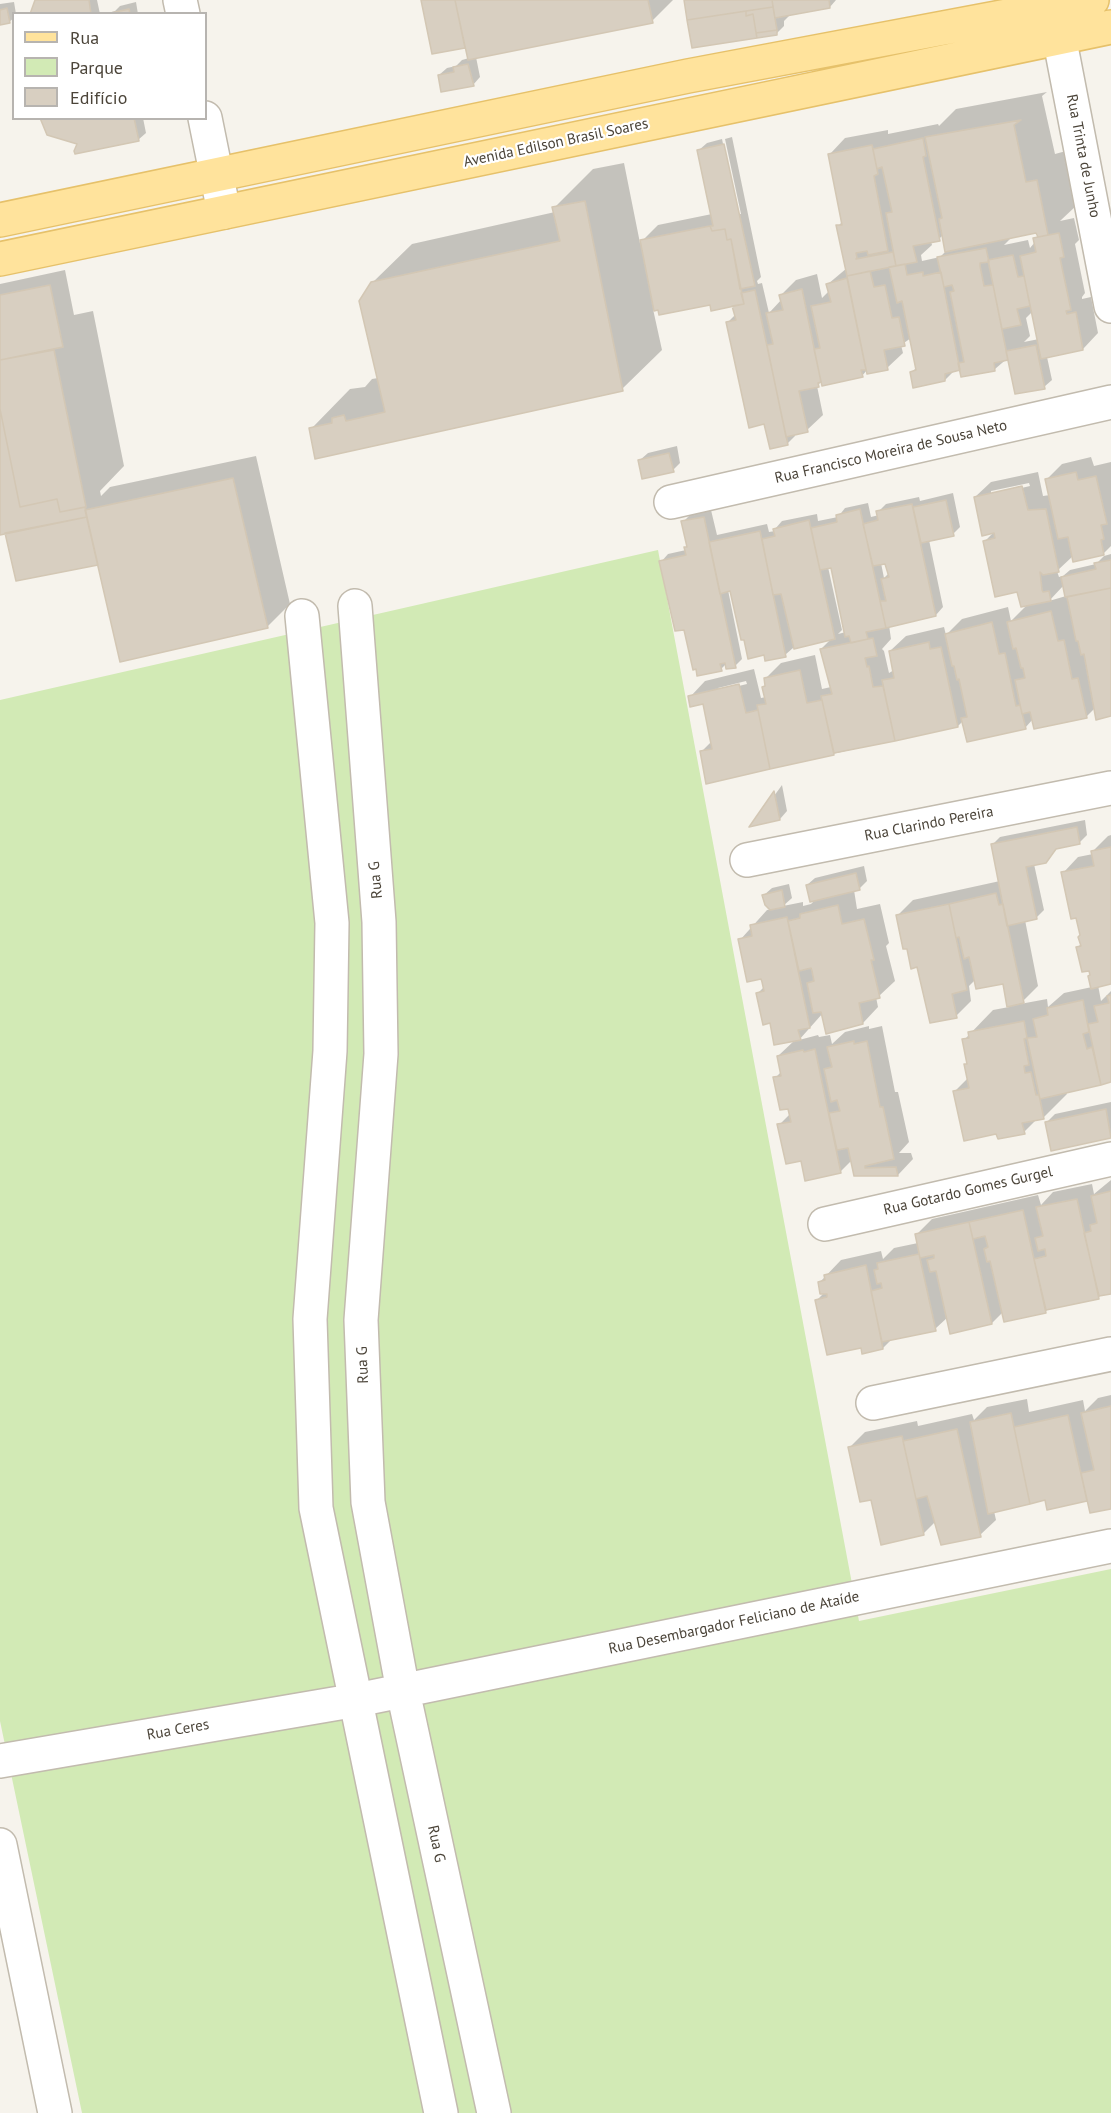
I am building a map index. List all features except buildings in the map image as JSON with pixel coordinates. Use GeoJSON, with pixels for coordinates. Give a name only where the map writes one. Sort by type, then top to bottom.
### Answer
{"type":"FeatureCollection","features":[{"type":"Feature","properties":{"kind":"main road","name":"Avenida Edilson Brasil Soares"},"geometry":{"type":"LineString","coordinates":[[0,259],[224,212],[1057,22],[1092,0]]}},
{"type":"Feature","properties":{"kind":"main road","name":"Avenida Edilson Brasil Soares"},"geometry":{"type":"LineString","coordinates":[[0,220],[688,76],[1057,22],[1111,27]]}},
{"type":"Feature","properties":{"kind":"street","name":"Rua Trinta de Junho"},"geometry":{"type":"LineString","coordinates":[[1057,22],[1111,306]]}},
{"type":"Feature","properties":{"kind":"street"},"geometry":{"type":"LineString","coordinates":[[205,120],[224,212]]}},
{"type":"Feature","properties":{"kind":"street","name":"Rua Francisco Moreira de Sousa Neto"},"geometry":{"type":"LineString","coordinates":[[671,502],[1111,402]]}},
{"type":"Feature","properties":{"kind":"street","name":"Rua G"},"geometry":{"type":"LineString","coordinates":[[355,606],[379,922],[381,1053],[362,1320],[368,1502],[403,1690],[494,2113]]}},
{"type":"Feature","properties":{"kind":"street"},"geometry":{"type":"LineString","coordinates":[[302,616],[332,923],[330,1051],[310,1319],[316,1508],[441,2113]]}},
{"type":"Feature","properties":{"kind":"street"},"geometry":{"type":"LineString","coordinates":[[306,654],[357,647]]}},
{"type":"Feature","properties":{"kind":"street","name":"Rua Clarindo Pereira"},"geometry":{"type":"LineString","coordinates":[[747,860],[1111,788]]}},
{"type":"Feature","properties":{"kind":"street","name":"Rua Gotardo Gomes Gurgel"},"geometry":{"type":"LineString","coordinates":[[825,1224],[1111,1159]]}},
{"type":"Feature","properties":{"kind":"street"},"geometry":{"type":"LineString","coordinates":[[873,1403],[1111,1354]]}},
{"type":"Feature","properties":{"kind":"street","name":"Rua Desembargador Feliciano de Ataíde"},"geometry":{"type":"LineString","coordinates":[[357,1700],[1111,1546]]}},
{"type":"Feature","properties":{"kind":"street","name":"Rua Ceres"},"geometry":{"type":"LineString","coordinates":[[0,1761],[357,1700]]}},
{"type":"Feature","properties":{"kind":"street"},"geometry":{"type":"LineString","coordinates":[[0,1845],[55,2113]]}},
{"type":"Feature","properties":{"kind":"green space"},"geometry":{"type":"Polygon","coordinates":[[[658,550],[859,1621],[1111,1569],[1111,2113],[82,2113],[0,1721],[0,700],[658,550]]]}}]}
